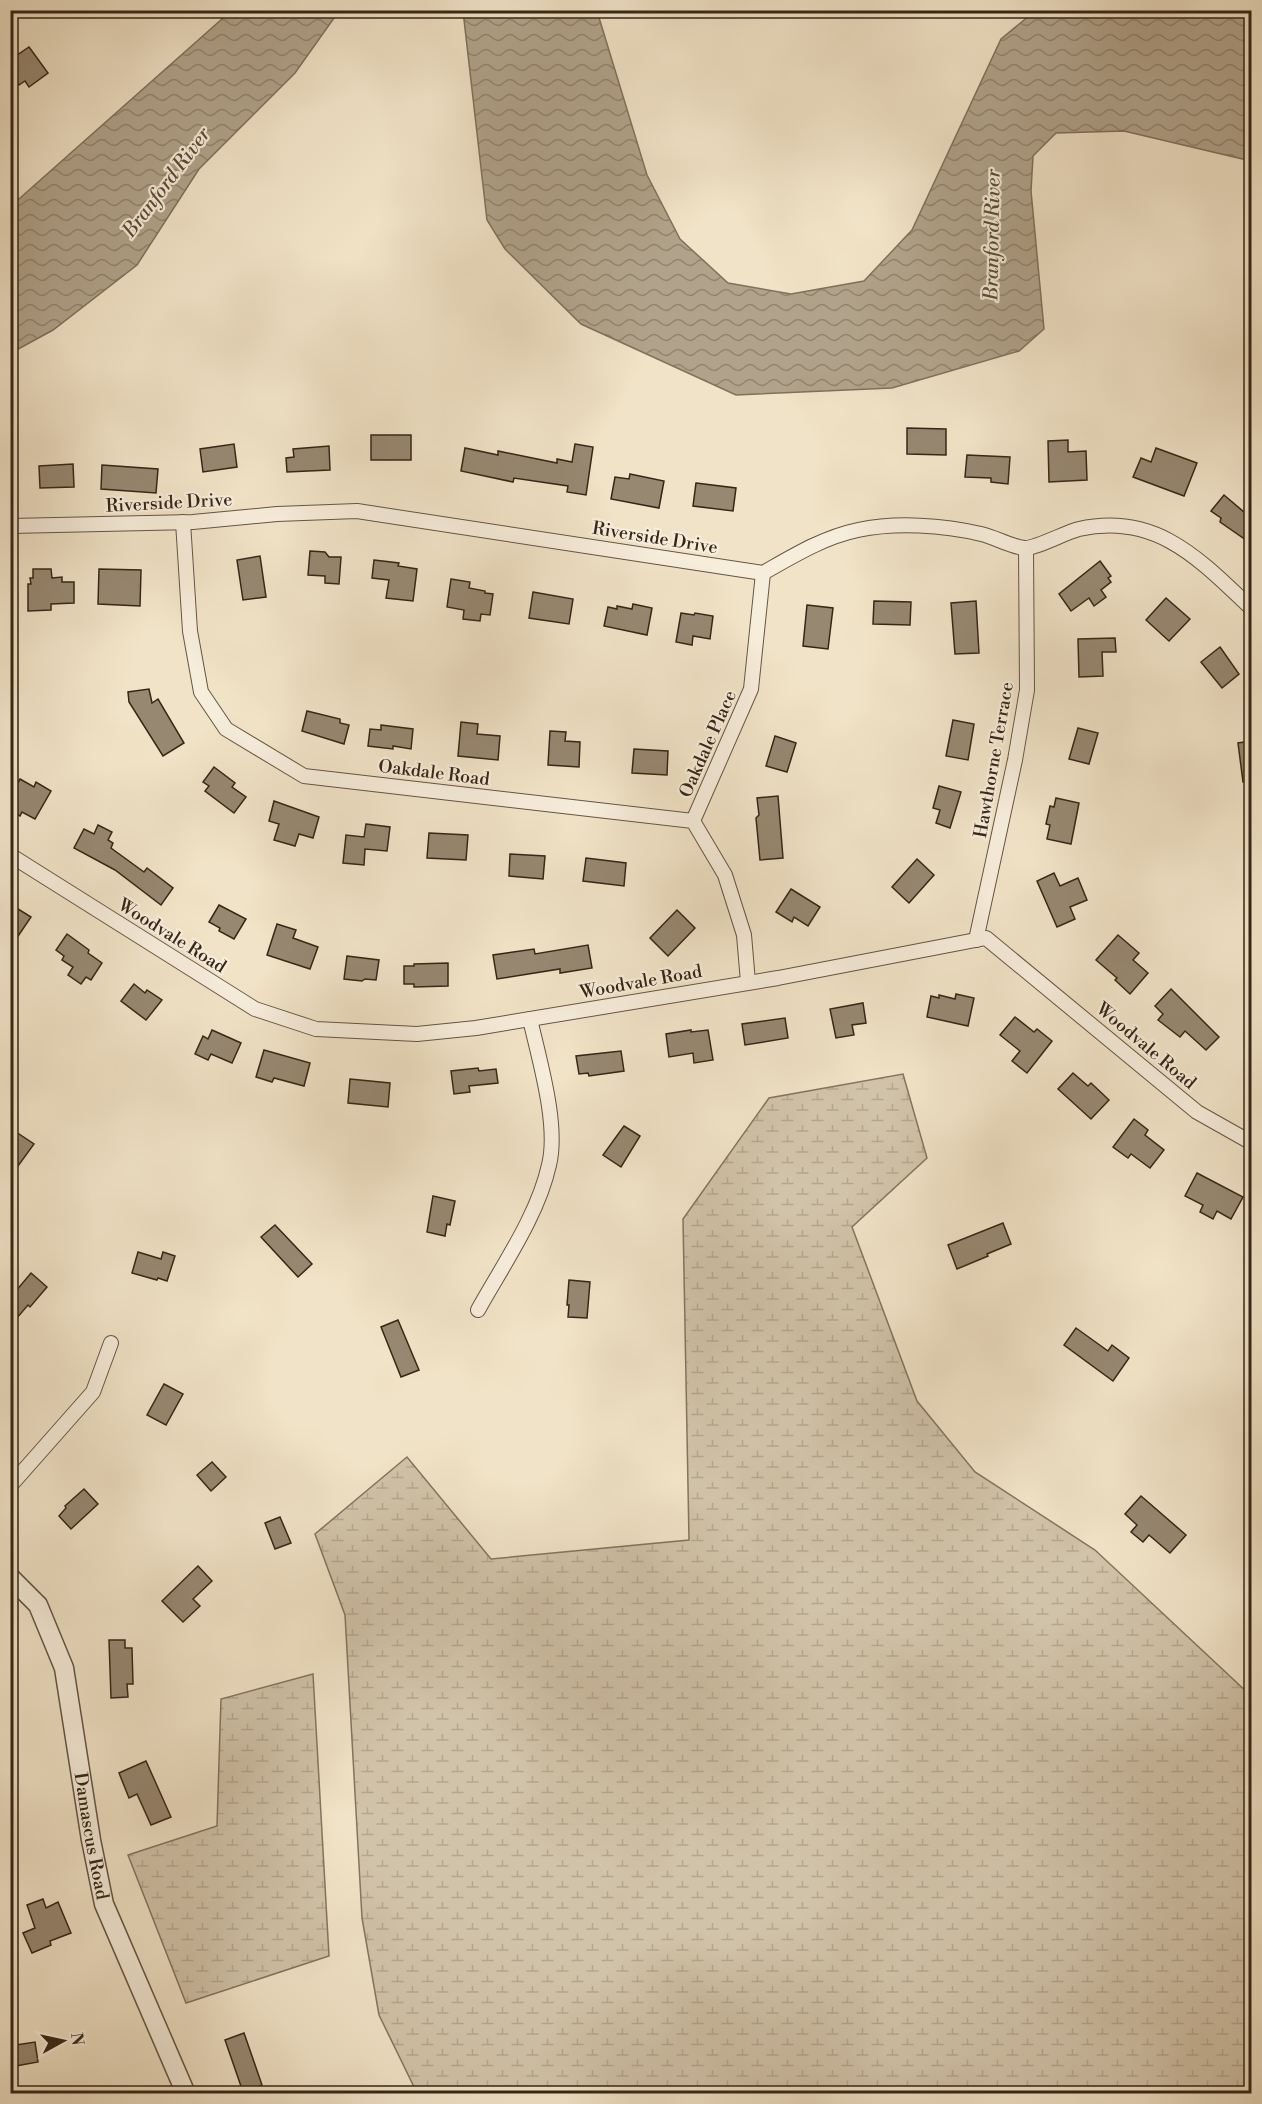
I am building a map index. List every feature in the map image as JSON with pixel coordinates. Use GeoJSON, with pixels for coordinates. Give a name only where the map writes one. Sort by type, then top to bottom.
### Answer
{"type":"FeatureCollection","features":[{"type":"Feature","properties":{"kind":"street","name":"Riverside Drive"},"geometry":{"type":"LineString","coordinates":[[10,526],[183,522],[357,510],[763,573]]}},
{"type":"Feature","properties":{"kind":"street","name":"Oakdale Road"},"geometry":{"type":"LineString","coordinates":[[183,522],[190,631],[201,692],[226,729],[304,777],[693,821]]}},
{"type":"Feature","properties":{"kind":"street"},"geometry":{"type":"LineString","coordinates":[[763,573],[810,547],[858,530],[918,525],[980,534],[1026,548],[1078,529],[1108,525],[1149,530],[1199,559],[1251,609]]}},
{"type":"Feature","properties":{"kind":"street","name":"Hawthorne Terrace"},"geometry":{"type":"LineString","coordinates":[[976,940],[1015,760],[1027,690],[1026,548]]}},
{"type":"Feature","properties":{"kind":"street","name":"Oakdale Place"},"geometry":{"type":"LineString","coordinates":[[693,821],[751,689],[763,573]]}},
{"type":"Feature","properties":{"kind":"street"},"geometry":{"type":"LineString","coordinates":[[693,821],[725,875],[744,935],[748,982]]}},
{"type":"Feature","properties":{"kind":"street","name":"Woodvale Road"},"geometry":{"type":"LineString","coordinates":[[10,855],[255,1009],[316,1029],[417,1034],[476,1028],[748,982],[986,938],[1197,1112],[1251,1143]]}},
{"type":"Feature","properties":{"kind":"street"},"geometry":{"type":"LineString","coordinates":[[478,1310],[533,1211],[550,1164],[551,1131],[530,1019]]}},
{"type":"Feature","properties":{"kind":"street"},"geometry":{"type":"LineString","coordinates":[[10,1486],[93,1392],[111,1342]]}},
{"type":"Feature","properties":{"kind":"street","name":"Damascus Road"},"geometry":{"type":"LineString","coordinates":[[10,1577],[38,1605],[64,1668],[91,1840],[104,1904],[186,2094]]}},
{"type":"Feature","properties":{"kind":"green space"},"geometry":{"type":"Polygon","coordinates":[[[903,1074],[927,1158],[852,1227],[917,1401],[975,1472],[1095,1550],[1251,1694],[1251,2093],[417,2093],[379,2015],[362,1918],[345,1615],[315,1534],[407,1457],[491,1559],[689,1540],[683,1219],[769,1098],[903,1074]]]}},
{"type":"Feature","properties":{"kind":"green space"},"geometry":{"type":"Polygon","coordinates":[[[313,1674],[329,1956],[186,2003],[128,1855],[217,1826],[221,1699],[313,1674]]]}},
{"type":"Feature","properties":{"kind":"water","name":"Branford River"},"geometry":{"type":"Polygon","coordinates":[[[1235,10],[1251,15],[1251,161],[1124,131],[1056,133],[1033,156],[1031,191],[1044,329],[1019,351],[892,388],[736,395],[581,324],[505,249],[487,220],[463,11],[597,11],[647,175],[680,239],[728,283],[791,294],[864,281],[912,230],[1001,39],[1035,11],[1235,10]]]}},
{"type":"Feature","properties":{"kind":"water","name":"Branford River"},"geometry":{"type":"Polygon","coordinates":[[[231,11],[339,11],[295,73],[199,169],[137,265],[53,330],[11,353],[11,206],[231,11]]]}},
{"type":"Feature","properties":{"kind":"building"},"geometry":{"type":"Polygon","coordinates":[[[29,47],[48,73],[29,87],[25,81],[19,85],[10,72],[10,60],[29,47]]]}},
{"type":"Feature","properties":{"kind":"building"},"geometry":{"type":"Polygon","coordinates":[[[907,428],[946,429],[946,455],[907,454],[907,428]]]}},
{"type":"Feature","properties":{"kind":"building"},"geometry":{"type":"Polygon","coordinates":[[[371,435],[411,435],[411,460],[371,460],[371,435]]]}},
{"type":"Feature","properties":{"kind":"building"},"geometry":{"type":"Polygon","coordinates":[[[1068,440],[1068,452],[1086,451],[1087,480],[1049,482],[1048,441],[1068,440]]]}},
{"type":"Feature","properties":{"kind":"building"},"geometry":{"type":"Polygon","coordinates":[[[234,444],[237,467],[203,472],[200,449],[234,444]]]}},
{"type":"Feature","properties":{"kind":"building"},"geometry":{"type":"Polygon","coordinates":[[[575,444],[593,447],[586,495],[567,492],[568,486],[514,478],[513,482],[461,471],[465,448],[498,455],[498,451],[557,463],[557,459],[572,462],[575,444]]]}},
{"type":"Feature","properties":{"kind":"building"},"geometry":{"type":"Polygon","coordinates":[[[329,446],[330,470],[287,472],[286,458],[294,457],[293,449],[329,446]]]}},
{"type":"Feature","properties":{"kind":"building"},"geometry":{"type":"Polygon","coordinates":[[[1156,448],[1197,463],[1184,496],[1133,477],[1141,458],[1151,462],[1156,448]]]}},
{"type":"Feature","properties":{"kind":"building"},"geometry":{"type":"Polygon","coordinates":[[[967,455],[1010,457],[1008,484],[991,482],[991,478],[965,477],[967,455]]]}},
{"type":"Feature","properties":{"kind":"building"},"geometry":{"type":"Polygon","coordinates":[[[73,464],[74,487],[40,488],[39,466],[73,464]]]}},
{"type":"Feature","properties":{"kind":"building"},"geometry":{"type":"Polygon","coordinates":[[[102,465],[158,469],[156,493],[101,489],[102,465]]]}},
{"type":"Feature","properties":{"kind":"building"},"geometry":{"type":"Polygon","coordinates":[[[630,474],[664,481],[659,508],[611,499],[615,477],[629,479],[630,474]]]}},
{"type":"Feature","properties":{"kind":"building"},"geometry":{"type":"Polygon","coordinates":[[[696,483],[736,488],[733,511],[693,506],[696,483]]]}},
{"type":"Feature","properties":{"kind":"building"},"geometry":{"type":"Polygon","coordinates":[[[1224,495],[1251,518],[1251,534],[1246,540],[1220,522],[1221,518],[1211,511],[1224,495]]]}},
{"type":"Feature","properties":{"kind":"building"},"geometry":{"type":"Polygon","coordinates":[[[310,551],[325,552],[329,557],[341,557],[339,584],[325,583],[325,576],[308,575],[310,551]]]}},
{"type":"Feature","properties":{"kind":"building"},"geometry":{"type":"Polygon","coordinates":[[[260,556],[266,597],[243,600],[237,560],[260,556]]]}},
{"type":"Feature","properties":{"kind":"building"},"geometry":{"type":"Polygon","coordinates":[[[374,560],[399,563],[398,566],[417,569],[413,601],[386,598],[389,580],[372,578],[374,560]]]}},
{"type":"Feature","properties":{"kind":"building"},"geometry":{"type":"Polygon","coordinates":[[[1100,561],[1111,576],[1108,578],[1111,582],[1101,590],[1106,597],[1094,606],[1089,598],[1071,611],[1059,594],[1100,561]]]}},
{"type":"Feature","properties":{"kind":"building"},"geometry":{"type":"Polygon","coordinates":[[[33,569],[51,569],[52,578],[62,577],[62,582],[74,582],[74,603],[51,604],[51,610],[28,611],[28,584],[31,584],[30,578],[33,578],[33,569]]]}},
{"type":"Feature","properties":{"kind":"building"},"geometry":{"type":"Polygon","coordinates":[[[99,569],[141,570],[140,606],[98,604],[99,569]]]}},
{"type":"Feature","properties":{"kind":"building"},"geometry":{"type":"Polygon","coordinates":[[[451,579],[470,582],[469,588],[493,594],[490,615],[481,614],[480,621],[463,619],[464,610],[447,607],[451,579]]]}},
{"type":"Feature","properties":{"kind":"building"},"geometry":{"type":"Polygon","coordinates":[[[533,592],[573,599],[569,624],[529,618],[533,592]]]}},
{"type":"Feature","properties":{"kind":"building"},"geometry":{"type":"Polygon","coordinates":[[[1166,598],[1190,619],[1169,641],[1146,620],[1166,598]]]}},
{"type":"Feature","properties":{"kind":"building"},"geometry":{"type":"Polygon","coordinates":[[[874,601],[911,602],[910,625],[873,624],[874,601]]]}},
{"type":"Feature","properties":{"kind":"building"},"geometry":{"type":"Polygon","coordinates":[[[976,601],[979,653],[955,654],[951,603],[976,601]]]}},
{"type":"Feature","properties":{"kind":"building"},"geometry":{"type":"Polygon","coordinates":[[[633,604],[652,608],[647,635],[604,626],[608,607],[632,609],[633,604]]]}},
{"type":"Feature","properties":{"kind":"building"},"geometry":{"type":"Polygon","coordinates":[[[807,605],[833,608],[828,649],[803,646],[807,605]]]}},
{"type":"Feature","properties":{"kind":"building"},"geometry":{"type":"Polygon","coordinates":[[[681,613],[713,616],[710,639],[693,636],[692,645],[676,642],[681,613]]]}},
{"type":"Feature","properties":{"kind":"building"},"geometry":{"type":"Polygon","coordinates":[[[1115,638],[1116,652],[1102,652],[1103,676],[1079,677],[1078,639],[1115,638]]]}},
{"type":"Feature","properties":{"kind":"building"},"geometry":{"type":"Polygon","coordinates":[[[1220,647],[1239,674],[1222,688],[1201,662],[1220,647]]]}},
{"type":"Feature","properties":{"kind":"building"},"geometry":{"type":"Polygon","coordinates":[[[149,689],[152,703],[158,699],[184,743],[163,756],[129,702],[128,692],[149,689]]]}},
{"type":"Feature","properties":{"kind":"building"},"geometry":{"type":"Polygon","coordinates":[[[307,711],[340,719],[340,723],[349,725],[344,744],[302,731],[307,711]]]}},
{"type":"Feature","properties":{"kind":"building"},"geometry":{"type":"Polygon","coordinates":[[[953,720],[974,724],[968,760],[946,756],[953,720]]]}},
{"type":"Feature","properties":{"kind":"building"},"geometry":{"type":"Polygon","coordinates":[[[461,722],[478,724],[477,734],[500,736],[498,760],[458,756],[461,722]]]}},
{"type":"Feature","properties":{"kind":"building"},"geometry":{"type":"Polygon","coordinates":[[[381,725],[413,729],[411,749],[368,746],[370,729],[381,730],[381,725]]]}},
{"type":"Feature","properties":{"kind":"building"},"geometry":{"type":"Polygon","coordinates":[[[1078,728],[1098,733],[1089,764],[1069,759],[1078,728]]]}},
{"type":"Feature","properties":{"kind":"building"},"geometry":{"type":"Polygon","coordinates":[[[550,731],[566,732],[565,741],[580,742],[579,767],[548,765],[550,731]]]}},
{"type":"Feature","properties":{"kind":"building"},"geometry":{"type":"Polygon","coordinates":[[[775,736],[796,743],[787,772],[766,766],[775,736]]]}},
{"type":"Feature","properties":{"kind":"building"},"geometry":{"type":"Polygon","coordinates":[[[1251,741],[1251,782],[1243,782],[1238,743],[1251,741]]]}},
{"type":"Feature","properties":{"kind":"building"},"geometry":{"type":"Polygon","coordinates":[[[634,749],[668,751],[667,775],[632,773],[634,749]]]}},
{"type":"Feature","properties":{"kind":"building"},"geometry":{"type":"Polygon","coordinates":[[[214,767],[235,783],[232,787],[246,797],[234,813],[205,791],[209,786],[203,782],[214,767]]]}},
{"type":"Feature","properties":{"kind":"building"},"geometry":{"type":"Polygon","coordinates":[[[20,779],[34,787],[36,782],[51,791],[35,819],[22,812],[20,816],[10,810],[10,796],[20,779]]]}},
{"type":"Feature","properties":{"kind":"building"},"geometry":{"type":"Polygon","coordinates":[[[939,786],[961,792],[950,828],[936,823],[940,810],[933,808],[939,786]]]}},
{"type":"Feature","properties":{"kind":"building"},"geometry":{"type":"Polygon","coordinates":[[[778,796],[783,858],[760,860],[756,818],[759,815],[757,798],[778,796]]]}},
{"type":"Feature","properties":{"kind":"building"},"geometry":{"type":"Polygon","coordinates":[[[1056,798],[1079,803],[1071,844],[1047,839],[1050,825],[1046,824],[1050,806],[1054,807],[1056,798]]]}},
{"type":"Feature","properties":{"kind":"building"},"geometry":{"type":"Polygon","coordinates":[[[274,801],[319,817],[313,838],[299,834],[295,846],[274,840],[279,824],[269,821],[274,801]]]}},
{"type":"Feature","properties":{"kind":"building"},"geometry":{"type":"Polygon","coordinates":[[[366,824],[390,827],[387,851],[365,849],[364,865],[343,863],[346,835],[364,837],[366,824]]]}},
{"type":"Feature","properties":{"kind":"building"},"geometry":{"type":"Polygon","coordinates":[[[98,825],[112,832],[108,840],[113,843],[111,848],[144,872],[147,868],[173,888],[161,905],[115,870],[74,848],[84,829],[94,834],[98,825]]]}},
{"type":"Feature","properties":{"kind":"building"},"geometry":{"type":"Polygon","coordinates":[[[429,833],[468,835],[466,860],[427,858],[429,833]]]}},
{"type":"Feature","properties":{"kind":"building"},"geometry":{"type":"Polygon","coordinates":[[[510,854],[545,856],[543,879],[509,876],[510,854]]]}},
{"type":"Feature","properties":{"kind":"building"},"geometry":{"type":"Polygon","coordinates":[[[586,858],[626,863],[624,886],[583,881],[586,858]]]}},
{"type":"Feature","properties":{"kind":"building"},"geometry":{"type":"Polygon","coordinates":[[[917,859],[934,875],[909,903],[892,887],[917,859]]]}},
{"type":"Feature","properties":{"kind":"building"},"geometry":{"type":"Polygon","coordinates":[[[1054,873],[1060,886],[1078,878],[1087,900],[1070,907],[1075,919],[1057,927],[1037,881],[1054,873]]]}},
{"type":"Feature","properties":{"kind":"building"},"geometry":{"type":"Polygon","coordinates":[[[791,889],[820,907],[808,926],[794,917],[792,922],[776,912],[791,889]]]}},
{"type":"Feature","properties":{"kind":"building"},"geometry":{"type":"Polygon","coordinates":[[[10,904],[31,917],[10,948],[10,904]]]}},
{"type":"Feature","properties":{"kind":"building"},"geometry":{"type":"Polygon","coordinates":[[[219,905],[246,919],[234,939],[219,931],[220,928],[209,922],[219,905]]]}},
{"type":"Feature","properties":{"kind":"building"},"geometry":{"type":"Polygon","coordinates":[[[677,910],[695,928],[668,956],[650,938],[677,910]]]}},
{"type":"Feature","properties":{"kind":"building"},"geometry":{"type":"Polygon","coordinates":[[[277,924],[296,930],[293,938],[318,947],[310,969],[267,955],[277,924]]]}},
{"type":"Feature","properties":{"kind":"building"},"geometry":{"type":"Polygon","coordinates":[[[67,934],[102,963],[91,980],[86,977],[81,984],[68,975],[73,967],[62,960],[64,956],[56,950],[67,934]]]}},
{"type":"Feature","properties":{"kind":"building"},"geometry":{"type":"Polygon","coordinates":[[[1118,935],[1139,953],[1133,960],[1148,973],[1130,994],[1115,980],[1117,978],[1096,960],[1118,935]]]}},
{"type":"Feature","properties":{"kind":"building"},"geometry":{"type":"Polygon","coordinates":[[[588,945],[592,968],[560,973],[560,969],[497,979],[493,955],[534,949],[535,954],[588,945]]]}},
{"type":"Feature","properties":{"kind":"building"},"geometry":{"type":"Polygon","coordinates":[[[347,956],[379,960],[376,980],[344,979],[347,956]]]}},
{"type":"Feature","properties":{"kind":"building"},"geometry":{"type":"Polygon","coordinates":[[[448,963],[448,986],[414,987],[414,984],[404,984],[404,966],[448,963]]]}},
{"type":"Feature","properties":{"kind":"building"},"geometry":{"type":"Polygon","coordinates":[[[134,984],[145,993],[147,990],[162,1000],[146,1020],[121,1001],[134,984]]]}},
{"type":"Feature","properties":{"kind":"building"},"geometry":{"type":"Polygon","coordinates":[[[1171,989],[1219,1037],[1206,1050],[1185,1031],[1180,1037],[1158,1020],[1163,1014],[1155,1006],[1171,989]]]}},
{"type":"Feature","properties":{"kind":"building"},"geometry":{"type":"Polygon","coordinates":[[[956,994],[974,998],[968,1026],[927,1017],[931,996],[939,998],[939,995],[955,999],[956,994]]]}},
{"type":"Feature","properties":{"kind":"building"},"geometry":{"type":"Polygon","coordinates":[[[863,1003],[866,1023],[852,1025],[854,1035],[836,1038],[830,1009],[863,1003]]]}},
{"type":"Feature","properties":{"kind":"building"},"geometry":{"type":"Polygon","coordinates":[[[1015,1017],[1034,1032],[1037,1029],[1052,1041],[1027,1073],[1012,1061],[1020,1051],[1000,1035],[1015,1017]]]}},
{"type":"Feature","properties":{"kind":"building"},"geometry":{"type":"Polygon","coordinates":[[[785,1018],[788,1038],[745,1045],[742,1024],[785,1018]]]}},
{"type":"Feature","properties":{"kind":"building"},"geometry":{"type":"Polygon","coordinates":[[[212,1030],[241,1043],[232,1063],[211,1054],[208,1060],[195,1054],[203,1036],[208,1039],[212,1030]]]}},
{"type":"Feature","properties":{"kind":"building"},"geometry":{"type":"Polygon","coordinates":[[[691,1030],[691,1032],[708,1030],[713,1060],[694,1063],[693,1053],[669,1057],[666,1034],[691,1030]]]}},
{"type":"Feature","properties":{"kind":"building"},"geometry":{"type":"Polygon","coordinates":[[[264,1050],[310,1063],[304,1086],[274,1078],[272,1082],[256,1077],[264,1050]]]}},
{"type":"Feature","properties":{"kind":"building"},"geometry":{"type":"Polygon","coordinates":[[[621,1051],[624,1071],[589,1076],[588,1073],[579,1074],[576,1056],[621,1051]]]}},
{"type":"Feature","properties":{"kind":"building"},"geometry":{"type":"Polygon","coordinates":[[[478,1068],[479,1071],[496,1069],[498,1083],[469,1086],[470,1092],[454,1094],[451,1071],[478,1068]]]}},
{"type":"Feature","properties":{"kind":"building"},"geometry":{"type":"Polygon","coordinates":[[[1073,1073],[1088,1086],[1091,1083],[1109,1100],[1091,1119],[1058,1089],[1073,1073]]]}},
{"type":"Feature","properties":{"kind":"building"},"geometry":{"type":"Polygon","coordinates":[[[350,1079],[390,1083],[388,1107],[348,1103],[350,1079]]]}},
{"type":"Feature","properties":{"kind":"building"},"geometry":{"type":"Polygon","coordinates":[[[1134,1119],[1148,1130],[1145,1135],[1164,1150],[1150,1168],[1131,1154],[1128,1158],[1113,1147],[1134,1119]]]}},
{"type":"Feature","properties":{"kind":"building"},"geometry":{"type":"Polygon","coordinates":[[[624,1126],[640,1136],[621,1167],[603,1155],[624,1126]]]}},
{"type":"Feature","properties":{"kind":"building"},"geometry":{"type":"Polygon","coordinates":[[[10,1128],[34,1144],[10,1177],[10,1128]]]}},
{"type":"Feature","properties":{"kind":"building"},"geometry":{"type":"Polygon","coordinates":[[[1197,1173],[1243,1197],[1231,1219],[1217,1211],[1213,1219],[1200,1212],[1203,1205],[1185,1196],[1197,1173]]]}},
{"type":"Feature","properties":{"kind":"building"},"geometry":{"type":"Polygon","coordinates":[[[433,1196],[455,1201],[445,1236],[427,1232],[433,1196]]]}},
{"type":"Feature","properties":{"kind":"building"},"geometry":{"type":"Polygon","coordinates":[[[1003,1223],[1011,1244],[957,1269],[948,1245],[1003,1223]]]}},
{"type":"Feature","properties":{"kind":"building"},"geometry":{"type":"Polygon","coordinates":[[[275,1225],[312,1264],[298,1277],[261,1237],[275,1225]]]}},
{"type":"Feature","properties":{"kind":"building"},"geometry":{"type":"Polygon","coordinates":[[[138,1252],[161,1259],[163,1252],[175,1256],[167,1281],[132,1273],[138,1252]]]}},
{"type":"Feature","properties":{"kind":"building"},"geometry":{"type":"Polygon","coordinates":[[[31,1273],[47,1287],[10,1326],[10,1298],[31,1273]]]}},
{"type":"Feature","properties":{"kind":"building"},"geometry":{"type":"Polygon","coordinates":[[[569,1280],[590,1282],[587,1318],[568,1317],[569,1280]]]}},
{"type":"Feature","properties":{"kind":"building"},"geometry":{"type":"Polygon","coordinates":[[[398,1320],[419,1370],[401,1377],[381,1327],[398,1320]]]}},
{"type":"Feature","properties":{"kind":"building"},"geometry":{"type":"Polygon","coordinates":[[[1076,1328],[1108,1351],[1112,1345],[1129,1358],[1113,1381],[1064,1345],[1076,1328]]]}},
{"type":"Feature","properties":{"kind":"building"},"geometry":{"type":"Polygon","coordinates":[[[164,1384],[183,1394],[166,1425],[147,1415],[164,1384]]]}},
{"type":"Feature","properties":{"kind":"building"},"geometry":{"type":"Polygon","coordinates":[[[212,1462],[226,1477],[211,1491],[197,1475],[212,1462]]]}},
{"type":"Feature","properties":{"kind":"building"},"geometry":{"type":"Polygon","coordinates":[[[84,1489],[98,1504],[71,1529],[59,1516],[66,1508],[65,1506],[84,1489]]]}},
{"type":"Feature","properties":{"kind":"building"},"geometry":{"type":"Polygon","coordinates":[[[1141,1496],[1186,1535],[1170,1553],[1149,1535],[1143,1542],[1131,1532],[1137,1525],[1125,1514],[1141,1496]]]}},
{"type":"Feature","properties":{"kind":"building"},"geometry":{"type":"Polygon","coordinates":[[[280,1517],[291,1543],[275,1549],[265,1523],[280,1517]]]}},
{"type":"Feature","properties":{"kind":"building"},"geometry":{"type":"Polygon","coordinates":[[[198,1566],[212,1581],[193,1599],[200,1606],[183,1622],[162,1601],[198,1566]]]}},
{"type":"Feature","properties":{"kind":"building"},"geometry":{"type":"Polygon","coordinates":[[[109,1640],[125,1640],[125,1648],[132,1648],[133,1684],[127,1684],[128,1697],[111,1698],[109,1640]]]}},
{"type":"Feature","properties":{"kind":"building"},"geometry":{"type":"Polygon","coordinates":[[[146,1761],[171,1817],[151,1825],[137,1794],[129,1798],[119,1773],[146,1761]]]}},
{"type":"Feature","properties":{"kind":"building"},"geometry":{"type":"Polygon","coordinates":[[[43,1899],[46,1908],[58,1902],[71,1933],[50,1941],[51,1945],[32,1953],[23,1933],[35,1928],[27,1905],[43,1899]]]}},
{"type":"Feature","properties":{"kind":"building"},"geometry":{"type":"Polygon","coordinates":[[[244,2033],[262,2085],[243,2092],[225,2040],[244,2033]]]}},
{"type":"Feature","properties":{"kind":"building"},"geometry":{"type":"Polygon","coordinates":[[[35,2042],[38,2062],[10,2067],[10,2046],[35,2042]]]}}]}
